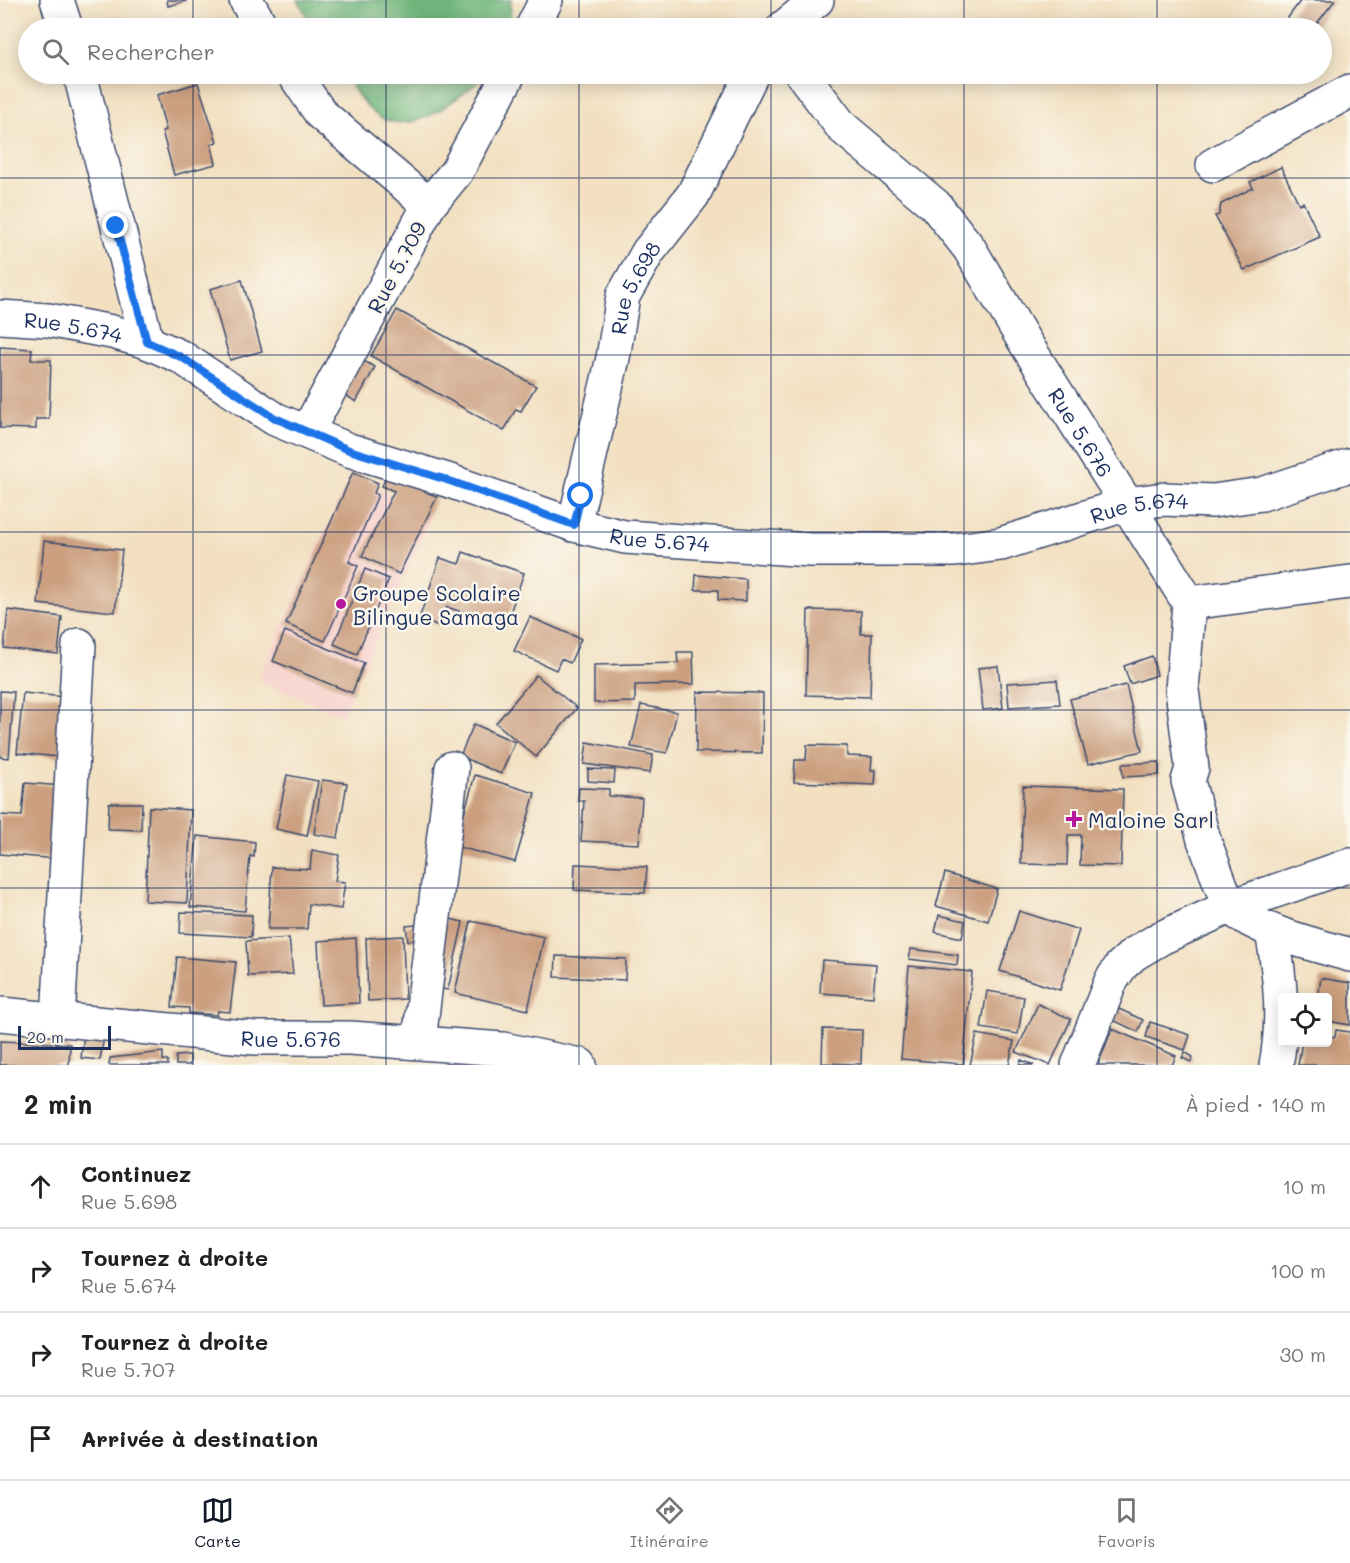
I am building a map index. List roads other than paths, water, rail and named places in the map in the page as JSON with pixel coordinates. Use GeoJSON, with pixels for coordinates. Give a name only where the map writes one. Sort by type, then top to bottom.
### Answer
{"type":"FeatureCollection","features":[{"type":"Feature","properties":{"kind":"street"},"geometry":{"type":"LineString","coordinates":[[57,0],[63,18]]}},
{"type":"Feature","properties":{"kind":"street"},"geometry":{"type":"LineString","coordinates":[[246,0],[256,18]]}},
{"type":"Feature","properties":{"kind":"street"},"geometry":{"type":"LineString","coordinates":[[537,18],[546,0]]}},
{"type":"Feature","properties":{"kind":"street"},"geometry":{"type":"LineString","coordinates":[[795,18],[817,0]]}},
{"type":"Feature","properties":{"kind":"street"},"geometry":{"type":"LineString","coordinates":[[82,84],[147,342]]}},
{"type":"Feature","properties":{"kind":"street","name":"Rue 5.709"},"geometry":{"type":"LineString","coordinates":[[301,84],[321,114],[429,205],[307,432]]}},
{"type":"Feature","properties":{"kind":"street"},"geometry":{"type":"LineString","coordinates":[[429,205],[457,171],[504,84]]}},
{"type":"Feature","properties":{"kind":"street","name":"Rue 5.698"},"geometry":{"type":"LineString","coordinates":[[574,525],[613,358],[623,296],[648,252],[693,195],[747,84]]}},
{"type":"Feature","properties":{"kind":"street","name":"Rue 5.676"},"geometry":{"type":"LineString","coordinates":[[810,84],[842,127],[935,205],[969,248],[1023,339],[1189,603]]}},
{"type":"Feature","properties":{"kind":"street"},"geometry":{"type":"LineString","coordinates":[[1213,165],[1350,91]]}},
{"type":"Feature","properties":{"kind":"street","name":"Rue 5.674"},"geometry":{"type":"LineString","coordinates":[[0,317],[48,320],[112,332],[147,342],[181,357],[275,418],[349,450],[447,480],[574,525],[625,537],[708,545],[810,550],[955,550],[1001,544],[1127,504],[1164,499],[1213,501],[1262,494],[1350,465]]}},
{"type":"Feature","properties":{"kind":"street"},"geometry":{"type":"LineString","coordinates":[[1350,582],[1189,603],[1182,690],[1192,768],[1188,781],[1204,840],[1229,907],[1242,918],[1272,931],[1350,955]]}},
{"type":"Feature","properties":{"kind":"street"},"geometry":{"type":"LineString","coordinates":[[58,1020],[79,645]]}},
{"type":"Feature","properties":{"kind":"street"},"geometry":{"type":"LineString","coordinates":[[418,1041],[452,768]]}},
{"type":"Feature","properties":{"kind":"street"},"geometry":{"type":"LineString","coordinates":[[1078,1065],[1111,981],[1121,966],[1134,954],[1161,938],[1229,907],[1350,865]]}},
{"type":"Feature","properties":{"kind":"street"},"geometry":{"type":"LineString","coordinates":[[1272,931],[1282,1003],[1282,1034],[1276,1065]]}},
{"type":"Feature","properties":{"kind":"street","name":"Rue 5.676"},"geometry":{"type":"LineString","coordinates":[[0,1014],[255,1038],[350,1038],[503,1048],[580,1065]]}},
{"type":"Feature","properties":{"kind":"place","name":"Groupe Scolaire Bilingue Samaga"},"geometry":{"type":"Point","coordinates":[341,604]}},
{"type":"Feature","properties":{"kind":"place","name":"Maloine Sarl"},"geometry":{"type":"Point","coordinates":[1074,819]}}]}
